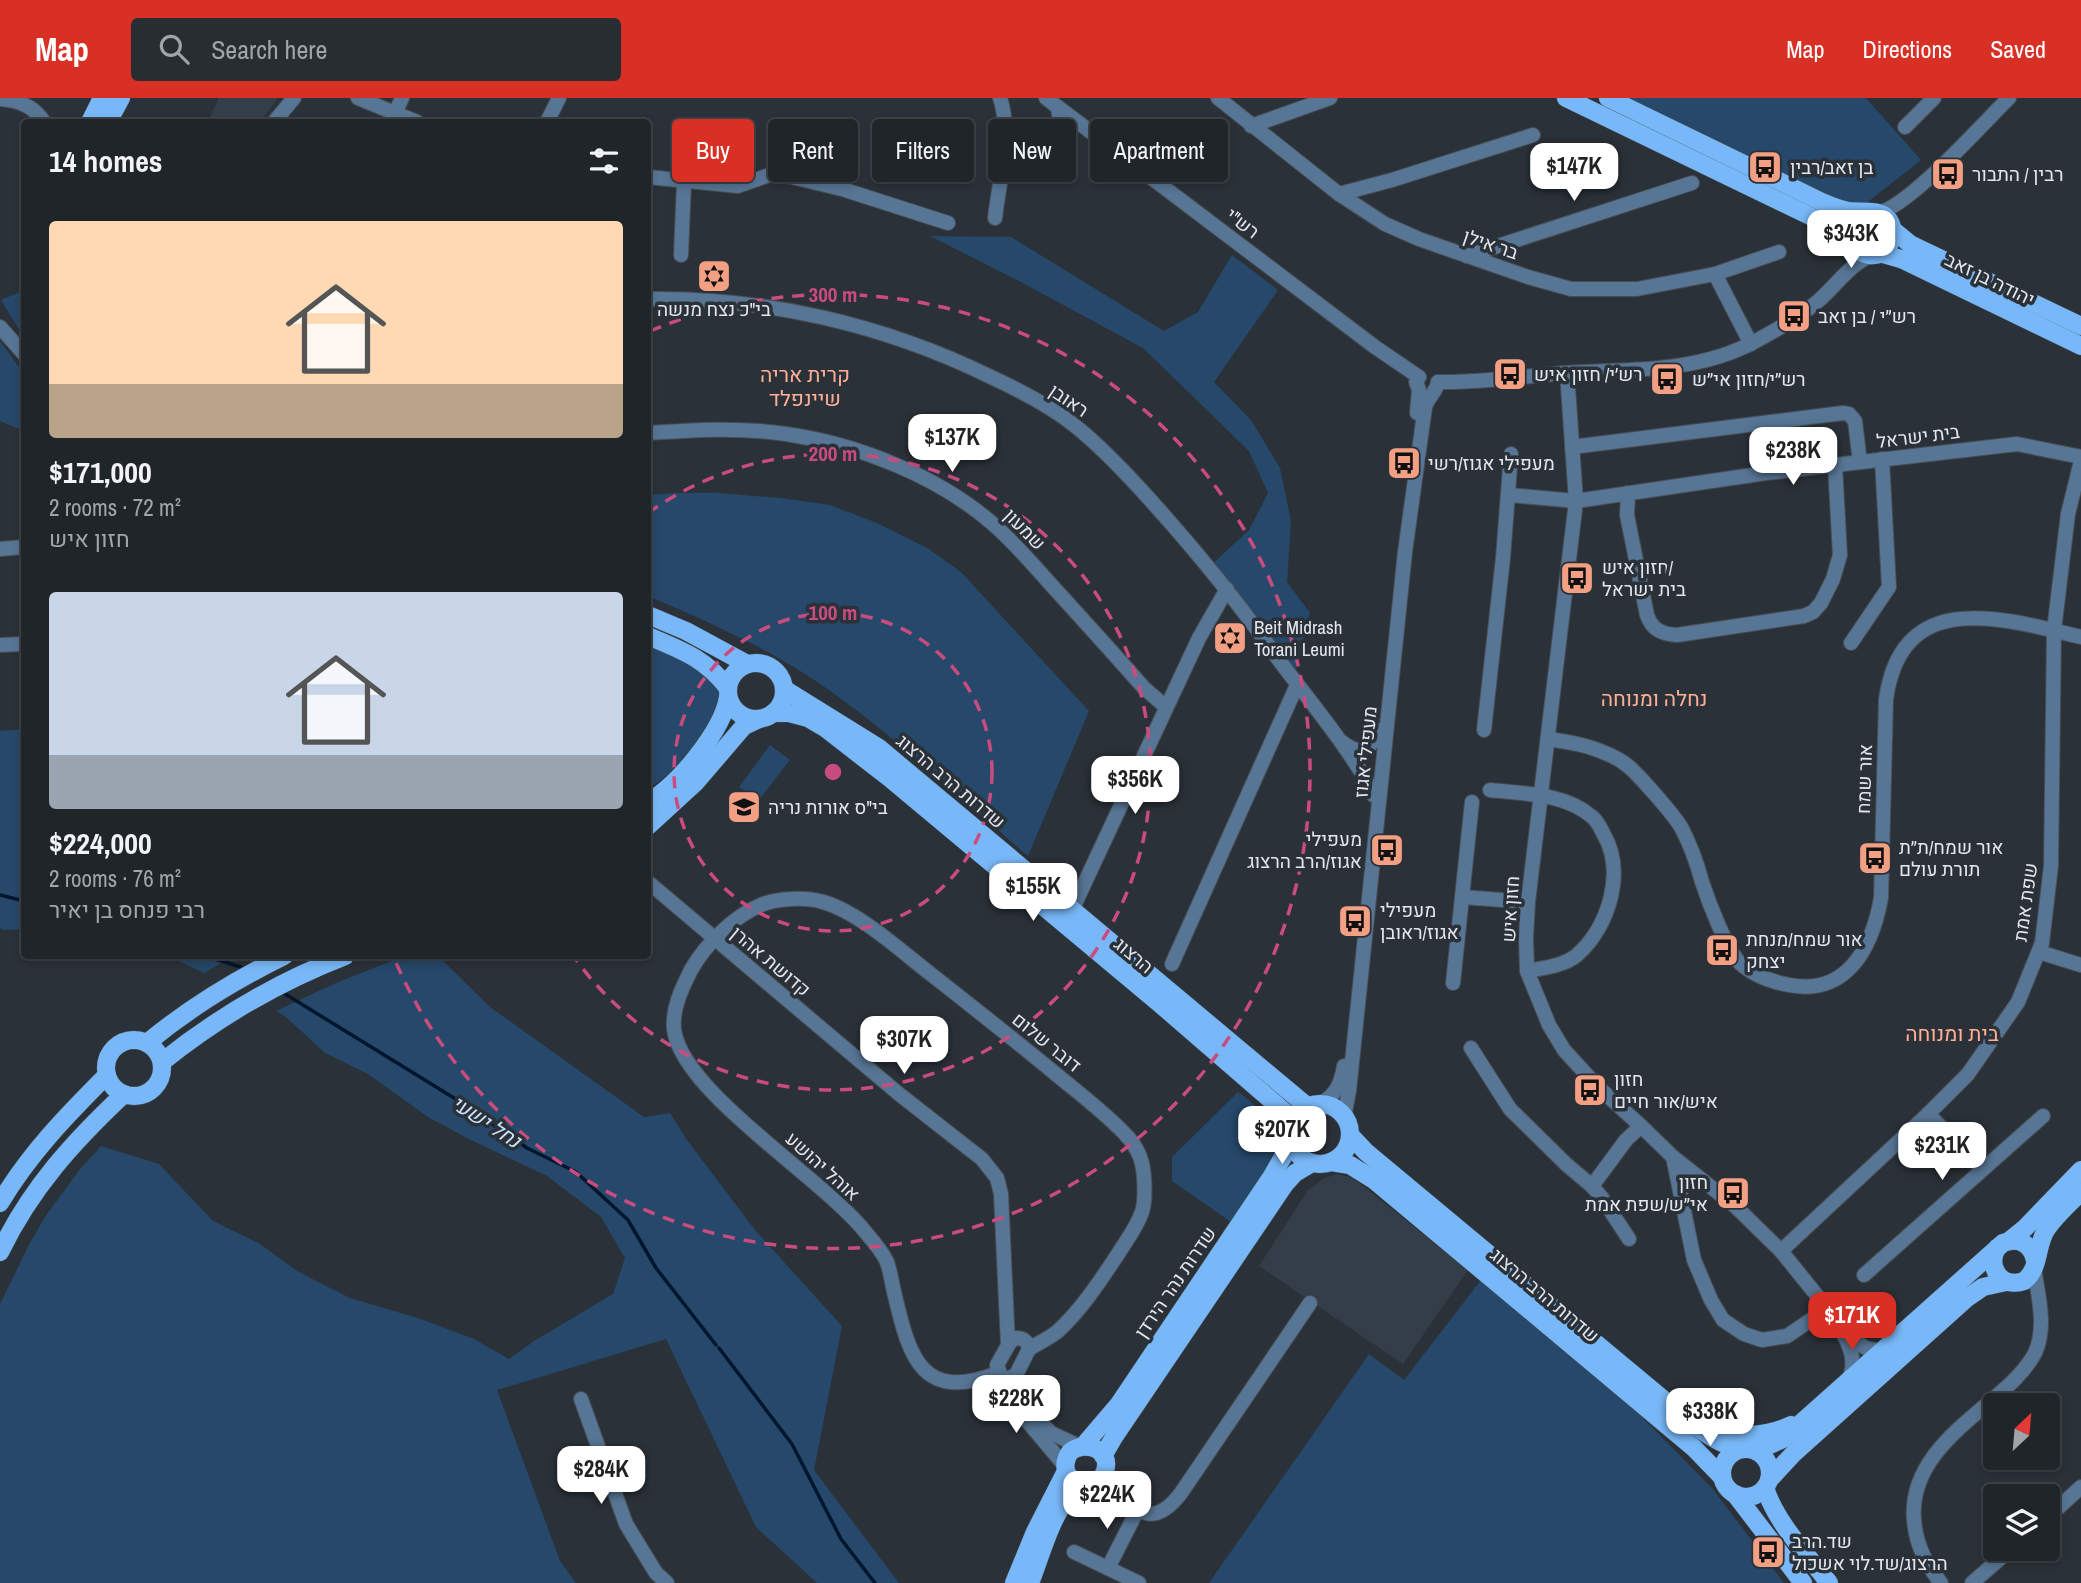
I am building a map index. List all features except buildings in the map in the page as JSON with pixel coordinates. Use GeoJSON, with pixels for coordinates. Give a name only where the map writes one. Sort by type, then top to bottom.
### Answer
{"type":"FeatureCollection","features":[{"type":"Feature","properties":{"kind":"main road"},"geometry":{"type":"LineString","coordinates":[[93,119],[115,98]]}},
{"type":"Feature","properties":{"kind":"main road"},"geometry":{"type":"LineString","coordinates":[[109,119],[115,98]]}},
{"type":"Feature","properties":{"kind":"main road"},"geometry":{"type":"LineString","coordinates":[[1566,98],[1835,228],[1849,241]]}},
{"type":"Feature","properties":{"kind":"main road"},"geometry":{"type":"LineString","coordinates":[[1608,98],[1822,202],[1850,211],[1871,212],[1886,217],[1892,227],[1910,244],[2081,326]]}},
{"type":"Feature","properties":{"kind":"main road"},"geometry":{"type":"LineString","coordinates":[[1871,212],[1855,216],[1850,223],[1847,232],[1853,248],[1862,253],[1877,253],[1890,244],[1892,227]]}},
{"type":"Feature","properties":{"kind":"main road","name":"יהודה בן זאב"},"geometry":{"type":"LineString","coordinates":[[1877,253],[1901,259],[2081,346]]}},
{"type":"Feature","properties":{"kind":"main road"},"geometry":{"type":"LineString","coordinates":[[651,616],[686,631],[747,664]]}},
{"type":"Feature","properties":{"kind":"main road"},"geometry":{"type":"LineString","coordinates":[[651,637],[703,662],[715,671],[736,711],[749,719],[766,716]]}},
{"type":"Feature","properties":{"kind":"main road"},"geometry":{"type":"LineString","coordinates":[[651,800],[676,780],[708,741],[726,711],[734,673],[747,664],[755,663],[771,668],[782,681],[784,689],[779,707],[744,726],[696,782],[651,823]]}},
{"type":"Feature","properties":{"kind":"main road","name":"שדרות הרב הרצוג"},"geometry":{"type":"LineString","coordinates":[[784,689],[879,748],[1314,1106]]}},
{"type":"Feature","properties":{"kind":"main road","name":"הרצוג"},"geometry":{"type":"LineString","coordinates":[[766,716],[789,713],[808,718],[892,779],[1160,1003],[1292,1128]]}},
{"type":"Feature","properties":{"kind":"main road"},"geometry":{"type":"LineString","coordinates":[[147,1043],[215,993],[278,959]]}},
{"type":"Feature","properties":{"kind":"main road"},"geometry":{"type":"LineString","coordinates":[[162,1062],[207,1028],[265,992],[338,959]]}},
{"type":"Feature","properties":{"kind":"main road"},"geometry":{"type":"LineString","coordinates":[[138,1040],[147,1043],[159,1054],[162,1062],[160,1078],[151,1090],[138,1096],[124,1094],[113,1087],[107,1075],[108,1057],[120,1044],[138,1040]]}},
{"type":"Feature","properties":{"kind":"main road"},"geometry":{"type":"LineString","coordinates":[[0,1203],[66,1115],[107,1075]]}},
{"type":"Feature","properties":{"kind":"main road"},"geometry":{"type":"LineString","coordinates":[[0,1252],[27,1204],[63,1155],[124,1094]]}},
{"type":"Feature","properties":{"kind":"main road"},"geometry":{"type":"LineString","coordinates":[[1314,1106],[1334,1108],[1344,1117],[1350,1135],[1344,1151],[1331,1162],[1312,1163],[1297,1153],[1292,1128],[1314,1106]]}},
{"type":"Feature","properties":{"kind":"main road","name":"שדרות נהר הירדן"},"geometry":{"type":"LineString","coordinates":[[1082,1446],[1119,1404],[1272,1176],[1284,1155],[1292,1128]]}},
{"type":"Feature","properties":{"kind":"main road","name":"שדרות הרב הרצוג"},"geometry":{"type":"LineString","coordinates":[[1350,1135],[1684,1417],[1728,1447],[1748,1450]]}},
{"type":"Feature","properties":{"kind":"main road","name":"שדרות הרב הרצוג"},"geometry":{"type":"LineString","coordinates":[[1331,1162],[1350,1165],[1374,1180],[1694,1448],[1722,1477]]}},
{"type":"Feature","properties":{"kind":"main road","name":"שדרות נהר הירדן"},"geometry":{"type":"LineString","coordinates":[[1030,1583],[1061,1507],[1073,1492],[1097,1474],[1114,1437],[1285,1184],[1295,1173],[1312,1163]]}},
{"type":"Feature","properties":{"kind":"main road"},"geometry":{"type":"LineString","coordinates":[[1803,1583],[1735,1494],[1729,1490],[1722,1477],[1724,1462],[1734,1452],[1783,1439],[1881,1350],[2025,1228],[2081,1170]]}},
{"type":"Feature","properties":{"kind":"main road"},"geometry":{"type":"LineString","coordinates":[[1735,1494],[1751,1496],[1767,1484],[1794,1453],[1967,1298],[1983,1287],[2024,1280],[2035,1265],[2046,1229],[2081,1192]]}},
{"type":"Feature","properties":{"kind":"main road"},"geometry":{"type":"LineString","coordinates":[[2010,1282],[1996,1273],[1993,1267],[1992,1260],[2003,1245],[2016,1241],[2027,1245],[2035,1265]]}},
{"type":"Feature","properties":{"kind":"main road"},"geometry":{"type":"LineString","coordinates":[[1684,1417],[1730,1434],[1758,1434],[1787,1427],[1813,1413]]}},
{"type":"Feature","properties":{"kind":"main road"},"geometry":{"type":"LineString","coordinates":[[1014,1583],[1065,1469],[1068,1456],[1082,1446],[1095,1448],[1097,1474],[1073,1482],[1065,1469]]}},
{"type":"Feature","properties":{"kind":"main road"},"geometry":{"type":"LineString","coordinates":[[1748,1450],[1766,1460],[1769,1467],[1767,1484],[1771,1507],[1829,1583]]}},
{"type":"Feature","properties":{"kind":"street"},"geometry":{"type":"LineString","coordinates":[[276,119],[294,98]]}},
{"type":"Feature","properties":{"kind":"street"},"geometry":{"type":"LineString","coordinates":[[359,98],[410,119]]}},
{"type":"Feature","properties":{"kind":"street"},"geometry":{"type":"LineString","coordinates":[[395,113],[402,98]]}},
{"type":"Feature","properties":{"kind":"street"},"geometry":{"type":"LineString","coordinates":[[548,119],[559,98]]}},
{"type":"Feature","properties":{"kind":"street"},"geometry":{"type":"LineString","coordinates":[[1000,98],[1003,119]]}},
{"type":"Feature","properties":{"kind":"street","name":"רש\"י"},"geometry":{"type":"LineString","coordinates":[[1046,98],[1427,386]]}},
{"type":"Feature","properties":{"kind":"street","name":"בר אילן"},"geometry":{"type":"LineString","coordinates":[[1219,98],[1339,194],[1385,224],[1467,256],[1571,289],[1637,289],[1715,274],[1779,252]]}},
{"type":"Feature","properties":{"kind":"street"},"geometry":{"type":"LineString","coordinates":[[1251,126],[1330,98]]}},
{"type":"Feature","properties":{"kind":"street"},"geometry":{"type":"LineString","coordinates":[[1905,127],[1934,98]]}},
{"type":"Feature","properties":{"kind":"street"},"geometry":{"type":"LineString","coordinates":[[1892,227],[1900,209],[1913,192],[2009,98]]}},
{"type":"Feature","properties":{"kind":"street"},"geometry":{"type":"LineString","coordinates":[[0,99],[17,101],[31,107],[41,119]]}},
{"type":"Feature","properties":{"kind":"street"},"geometry":{"type":"LineString","coordinates":[[1058,108],[1060,119]]}},
{"type":"Feature","properties":{"kind":"street"},"geometry":{"type":"LineString","coordinates":[[1339,194],[1533,135]]}},
{"type":"Feature","properties":{"kind":"street"},"geometry":{"type":"LineString","coordinates":[[754,180],[775,173],[842,189],[948,223]]}},
{"type":"Feature","properties":{"kind":"street"},"geometry":{"type":"LineString","coordinates":[[651,177],[672,180]]}},
{"type":"Feature","properties":{"kind":"street"},"geometry":{"type":"LineString","coordinates":[[681,255],[684,182],[738,186],[749,182]]}},
{"type":"Feature","properties":{"kind":"street"},"geometry":{"type":"LineString","coordinates":[[995,218],[999,182]]}},
{"type":"Feature","properties":{"kind":"street"},"geometry":{"type":"LineString","coordinates":[[1467,256],[1692,183]]}},
{"type":"Feature","properties":{"kind":"street"},"geometry":{"type":"LineString","coordinates":[[1871,212],[1889,209],[1913,192]]}},
{"type":"Feature","properties":{"kind":"street"},"geometry":{"type":"LineString","coordinates":[[1839,279],[1845,270],[1849,241]]}},
{"type":"Feature","properties":{"kind":"street"},"geometry":{"type":"LineString","coordinates":[[1427,386],[1690,365],[1709,360],[1751,344],[1803,313],[1857,262],[1877,253]]}},
{"type":"Feature","properties":{"kind":"street"},"geometry":{"type":"LineString","coordinates":[[1715,274],[1751,344]]}},
{"type":"Feature","properties":{"kind":"street","name":"ראובן"},"geometry":{"type":"LineString","coordinates":[[651,299],[687,299],[813,315],[885,334],[956,360],[1019,390],[1072,423],[1111,457],[1227,589],[1341,742],[1368,782],[1373,795]]}},
{"type":"Feature","properties":{"kind":"street"},"geometry":{"type":"LineString","coordinates":[[0,327],[21,352]]}},
{"type":"Feature","properties":{"kind":"street","name":"חזון איש"},"geometry":{"type":"LineString","coordinates":[[1567,373],[1576,501],[1528,902],[1527,971],[1549,1026],[1564,1050],[1598,1087],[1673,1157],[1735,1206],[1781,1251],[1839,1325],[1858,1344],[1881,1350]]}},
{"type":"Feature","properties":{"kind":"street","name":"מעפילי אגוז"},"geometry":{"type":"LineString","coordinates":[[1314,1106],[1335,1092],[1342,1079],[1344,1067],[1397,551],[1427,386]]}},
{"type":"Feature","properties":{"kind":"street","name":"מעפילי אגוז"},"geometry":{"type":"LineString","coordinates":[[1344,1117],[1349,1091],[1405,552],[1427,386]]}},
{"type":"Feature","properties":{"kind":"street"},"geometry":{"type":"LineString","coordinates":[[1572,447],[1843,413],[1852,416],[1855,421],[1860,462]]}},
{"type":"Feature","properties":{"kind":"street","name":"שמעון"},"geometry":{"type":"LineString","coordinates":[[651,433],[740,430],[786,434],[853,449],[899,466],[940,488],[992,523],[1144,688],[1166,707]]}},
{"type":"Feature","properties":{"kind":"street","name":"בית ישראל"},"geometry":{"type":"LineString","coordinates":[[1509,495],[1576,501],[1835,465],[2017,444],[2081,459]]}},
{"type":"Feature","properties":{"kind":"street"},"geometry":{"type":"LineString","coordinates":[[1483,730],[1509,495],[1511,454]]}},
{"type":"Feature","properties":{"kind":"street"},"geometry":{"type":"LineString","coordinates":[[1852,643],[1889,587],[1882,459]]}},
{"type":"Feature","properties":{"kind":"street","name":"שפת אמת"},"geometry":{"type":"LineString","coordinates":[[1781,1251],[1968,1074],[2018,1002],[2039,952],[2051,866],[2054,631],[2068,514],[2081,459]]}},
{"type":"Feature","properties":{"kind":"street"},"geometry":{"type":"LineString","coordinates":[[1628,493],[1627,515],[1647,615],[1654,629],[1667,635],[1677,635],[1804,616],[1813,612],[1821,603],[1833,579],[1840,555],[1835,465]]}},
{"type":"Feature","properties":{"kind":"street"},"geometry":{"type":"LineString","coordinates":[[0,549],[21,547]]}},
{"type":"Feature","properties":{"kind":"street"},"geometry":{"type":"LineString","coordinates":[[1072,909],[1199,638],[1227,589]]}},
{"type":"Feature","properties":{"kind":"street","name":"אור שמח"},"geometry":{"type":"LineString","coordinates":[[1549,739],[1606,753],[1629,767],[1680,825],[1709,904],[1740,963],[1772,982],[1805,988],[1834,980],[1860,958],[1877,922],[1881,898],[1885,699],[1889,679],[1902,651],[1913,637],[1925,628],[1943,622],[1986,618],[2081,637]]}},
{"type":"Feature","properties":{"kind":"street"},"geometry":{"type":"LineString","coordinates":[[0,645],[21,644]]}},
{"type":"Feature","properties":{"kind":"street"},"geometry":{"type":"LineString","coordinates":[[1172,964],[1297,685]]}},
{"type":"Feature","properties":{"kind":"street"},"geometry":{"type":"LineString","coordinates":[[1341,742],[1351,749],[1361,751],[1371,746],[1379,730]]}},
{"type":"Feature","properties":{"kind":"street"},"geometry":{"type":"LineString","coordinates":[[1490,790],[1540,795],[1566,801],[1595,818],[1607,840],[1612,862],[1613,887],[1608,910],[1594,935],[1576,955],[1562,963],[1527,971]]}},
{"type":"Feature","properties":{"kind":"street"},"geometry":{"type":"LineString","coordinates":[[1453,983],[1472,802]]}},
{"type":"Feature","properties":{"kind":"street","name":"קדושת אהרן"},"geometry":{"type":"LineString","coordinates":[[651,885],[899,1094],[982,1159],[997,1178],[1001,1194],[1008,1345]]}},
{"type":"Feature","properties":{"kind":"street"},"geometry":{"type":"LineString","coordinates":[[1462,897],[1528,902]]}},
{"type":"Feature","properties":{"kind":"street","name":"דובר שלום"},"geometry":{"type":"LineString","coordinates":[[714,938],[761,905],[780,900],[822,902],[843,911],[1002,1029],[1100,1110],[1128,1137],[1141,1158],[1144,1173],[1143,1209],[1134,1229],[1087,1300],[1056,1333],[1029,1349]]}},
{"type":"Feature","properties":{"kind":"street","name":"אוהל יהושע"},"geometry":{"type":"LineString","coordinates":[[714,938],[696,962],[676,1004],[674,1028],[679,1049],[689,1065],[730,1109],[830,1196],[866,1232],[886,1261],[902,1327],[915,1361],[928,1373],[951,1382],[976,1381],[1001,1375],[1010,1378],[1018,1372]]}},
{"type":"Feature","properties":{"kind":"street"},"geometry":{"type":"LineString","coordinates":[[2039,952],[2081,965]]}},
{"type":"Feature","properties":{"kind":"street"},"geometry":{"type":"LineString","coordinates":[[1471,1048],[1510,1109],[1592,1186],[1629,1239]]}},
{"type":"Feature","properties":{"kind":"street"},"geometry":{"type":"LineString","coordinates":[[1928,1114],[1983,1169]]}},
{"type":"Feature","properties":{"kind":"street"},"geometry":{"type":"LineString","coordinates":[[1864,1275],[2043,1116]]}},
{"type":"Feature","properties":{"kind":"street"},"geometry":{"type":"LineString","coordinates":[[1592,1186],[1626,1140],[1642,1126]]}},
{"type":"Feature","properties":{"kind":"street"},"geometry":{"type":"LineString","coordinates":[[1673,1157],[1694,1260],[1710,1300],[1723,1320],[1744,1334],[1762,1340],[1787,1336],[1827,1309]]}},
{"type":"Feature","properties":{"kind":"street"},"geometry":{"type":"LineString","coordinates":[[1941,1583],[1923,1558],[1918,1545],[1913,1513],[1917,1485],[1923,1471],[1943,1444],[2005,1388],[2035,1353],[2040,1340],[2040,1315],[2035,1265]]}},
{"type":"Feature","properties":{"kind":"street"},"geometry":{"type":"LineString","coordinates":[[2010,1282],[2029,1293],[2040,1315]]}},
{"type":"Feature","properties":{"kind":"street"},"geometry":{"type":"LineString","coordinates":[[1097,1474],[1109,1489],[1138,1511],[1155,1514],[1170,1506],[1310,1303]]}},
{"type":"Feature","properties":{"kind":"street","name":"חזון איש"},"geometry":{"type":"LineString","coordinates":[[1839,1325],[1852,1357],[1852,1372],[1848,1381]]}},
{"type":"Feature","properties":{"kind":"street"},"geometry":{"type":"LineString","coordinates":[[1065,1469],[1028,1422],[1001,1375],[998,1366],[1012,1339],[1019,1338],[1027,1342],[1029,1349],[1018,1372],[1021,1395],[1033,1415],[1051,1433],[1082,1446]]}},
{"type":"Feature","properties":{"kind":"street"},"geometry":{"type":"LineString","coordinates":[[581,1399],[626,1524],[656,1573],[667,1583]]}},
{"type":"Feature","properties":{"kind":"street"},"geometry":{"type":"LineString","coordinates":[[2060,1506],[2081,1487]]}},
{"type":"Feature","properties":{"kind":"street"},"geometry":{"type":"LineString","coordinates":[[1108,1568],[1138,1511]]}},
{"type":"Feature","properties":{"kind":"street"},"geometry":{"type":"LineString","coordinates":[[1074,1552],[1139,1583]]}},
{"type":"Feature","properties":{"kind":"street"},"geometry":{"type":"LineString","coordinates":[[1972,1583],[1997,1561]]}},
{"type":"Feature","properties":{"kind":"shaded area"},"geometry":{"type":"Polygon","coordinates":[[[219,98],[278,98],[262,119],[210,117],[219,98]]]}},
{"type":"Feature","properties":{"kind":"shaded area"},"geometry":{"type":"Polygon","coordinates":[[[1622,98],[1866,98],[1921,160],[1864,205],[1828,201],[1622,98]]]}},
{"type":"Feature","properties":{"kind":"shaded area"},"geometry":{"type":"Polygon","coordinates":[[[930,236],[1011,237],[1164,331],[1198,312],[1232,255],[1278,290],[1214,382],[1251,420],[1280,468],[1291,521],[1287,582],[1310,613],[1295,670],[1209,567],[1249,530],[1268,493],[1249,451],[1143,348],[930,236]]]}},
{"type":"Feature","properties":{"kind":"shaded area"},"geometry":{"type":"Polygon","coordinates":[[[21,291],[21,331],[18,328],[1,300],[21,291]]]}},
{"type":"Feature","properties":{"kind":"shaded area"},"geometry":{"type":"Polygon","coordinates":[[[0,341],[21,370],[21,430],[0,421],[0,341]]]}},
{"type":"Feature","properties":{"kind":"shaded area"},"geometry":{"type":"Polygon","coordinates":[[[719,493],[830,505],[877,523],[929,549],[961,572],[1089,711],[1028,856],[888,735],[818,682],[747,641],[651,597],[651,495],[719,493]]]}},
{"type":"Feature","properties":{"kind":"shaded area"},"geometry":{"type":"Polygon","coordinates":[[[651,646],[689,664],[718,686],[721,696],[706,728],[693,747],[651,787],[651,646]]]}},
{"type":"Feature","properties":{"kind":"shaded area"},"geometry":{"type":"Polygon","coordinates":[[[21,729],[21,929],[0,928],[0,731],[21,729]]]}},
{"type":"Feature","properties":{"kind":"shaded area"},"geometry":{"type":"Polygon","coordinates":[[[770,745],[790,760],[758,801],[739,787],[770,745]]]}},
{"type":"Feature","properties":{"kind":"shaded area"},"geometry":{"type":"Polygon","coordinates":[[[174,959],[229,959],[204,973],[174,959]]]}},
{"type":"Feature","properties":{"kind":"shaded area"},"geometry":{"type":"Polygon","coordinates":[[[396,959],[441,959],[490,1007],[644,1117],[670,1113],[687,1140],[755,1230],[842,1326],[814,1470],[899,1583],[817,1583],[756,1527],[666,1339],[497,1390],[560,1561],[576,1583],[0,1583],[0,1304],[45,1217],[80,1169],[101,1146],[159,1164],[213,1221],[260,1244],[297,1271],[350,1298],[421,1319],[474,1339],[509,1359],[613,1294],[625,1258],[601,1217],[547,1176],[428,1117],[368,1074],[325,1053],[276,1011],[396,959]]]}},
{"type":"Feature","properties":{"kind":"shaded area"},"geometry":{"type":"Polygon","coordinates":[[[1238,1092],[1281,1125],[1284,1137],[1280,1152],[1231,1222],[1172,1181],[1172,1157],[1238,1092]]]}},
{"type":"Feature","properties":{"kind":"shaded area"},"geometry":{"type":"Polygon","coordinates":[[[1337,1174],[1353,1178],[1468,1270],[1403,1364],[1259,1266],[1308,1190],[1325,1178],[1337,1174]]]}},
{"type":"Feature","properties":{"kind":"shaded area"},"geometry":{"type":"Polygon","coordinates":[[[1481,1280],[1634,1409],[1712,1488],[1784,1583],[1209,1583],[1369,1354],[1404,1380],[1481,1280]]]}},
{"type":"Feature","properties":{"kind":"waterway","name":"נחל ישעי"},"geometry":{"type":"LineString","coordinates":[[0,895],[21,900]]}},
{"type":"Feature","properties":{"kind":"waterway","name":"נחל ישעי"},"geometry":{"type":"LineString","coordinates":[[215,959],[247,969]]}},
{"type":"Feature","properties":{"kind":"waterway","name":"נחל ישעי"},"geometry":{"type":"LineString","coordinates":[[282,992],[454,1098],[527,1148],[576,1172],[628,1220],[656,1268],[716,1345]]}},
{"type":"Feature","properties":{"kind":"waterway","name":"נחל ישעי"},"geometry":{"type":"LineString","coordinates":[[719,1348],[792,1444],[841,1539],[875,1583]]}},
{"type":"Feature","properties":{"kind":"place","name":"בן זאב/רבין"},"geometry":{"type":"Point","coordinates":[1765,167]}},
{"type":"Feature","properties":{"kind":"place","name":"רבין / התבור"},"geometry":{"type":"Point","coordinates":[1948,174]}},
{"type":"Feature","properties":{"kind":"place","name":"בי\"כ נצח מנשה"},"geometry":{"type":"Point","coordinates":[714,276]}},
{"type":"Feature","properties":{"kind":"place","name":"רש״י / בן זאב"},"geometry":{"type":"Point","coordinates":[1794,316]}},
{"type":"Feature","properties":{"kind":"place","name":"רש׳י/ חזון איש"},"geometry":{"type":"Point","coordinates":[1510,374]}},
{"type":"Feature","properties":{"kind":"place","name":"רש״י/חזון אי״ש"},"geometry":{"type":"Point","coordinates":[1667,379]}},
{"type":"Feature","properties":{"kind":"place","name":"מעפילי אגוז/רשי"},"geometry":{"type":"Point","coordinates":[1404,463]}},
{"type":"Feature","properties":{"kind":"place","name":"חזון איש/ בית ישראל"},"geometry":{"type":"Point","coordinates":[1577,578]}},
{"type":"Feature","properties":{"kind":"place","name":"Beit Midrash Torani Leumi"},"geometry":{"type":"Point","coordinates":[1230,638]}},
{"type":"Feature","properties":{"kind":"place","name":"בי\"ס אורות נריה"},"geometry":{"type":"Point","coordinates":[744,807]}},
{"type":"Feature","properties":{"kind":"place","name":"מעפילי אגוז/הרב הרצוג"},"geometry":{"type":"Point","coordinates":[1387,850]}},
{"type":"Feature","properties":{"kind":"place","name":"אור שמח/ת״ת תורת עולם"},"geometry":{"type":"Point","coordinates":[1875,858]}},
{"type":"Feature","properties":{"kind":"place","name":"מעפילי אגוז/ראובן"},"geometry":{"type":"Point","coordinates":[1355,921]}},
{"type":"Feature","properties":{"kind":"place","name":"אור שמח/מנחת יצחק"},"geometry":{"type":"Point","coordinates":[1722,950]}},
{"type":"Feature","properties":{"kind":"place","name":"חזון איש/אור חיים"},"geometry":{"type":"Point","coordinates":[1590,1090]}},
{"type":"Feature","properties":{"kind":"place","name":"חזון אי״ש/שפת אמת"},"geometry":{"type":"Point","coordinates":[1733,1193]}},
{"type":"Feature","properties":{"kind":"place","name":"שד.הרב הרצוג/שד.לוי אשכול"},"geometry":{"type":"Point","coordinates":[1768,1552]}},
{"type":"Feature","properties":{"kind":"district","name":"קרית אריה שיינפלד"},"geometry":{"type":"Point","coordinates":[805,387]}},
{"type":"Feature","properties":{"kind":"district","name":"נחלה ומנוחה"},"geometry":{"type":"Point","coordinates":[1654,699]}},
{"type":"Feature","properties":{"kind":"district","name":"בית ומנוחה"},"geometry":{"type":"Point","coordinates":[1952,1034]}}]}
